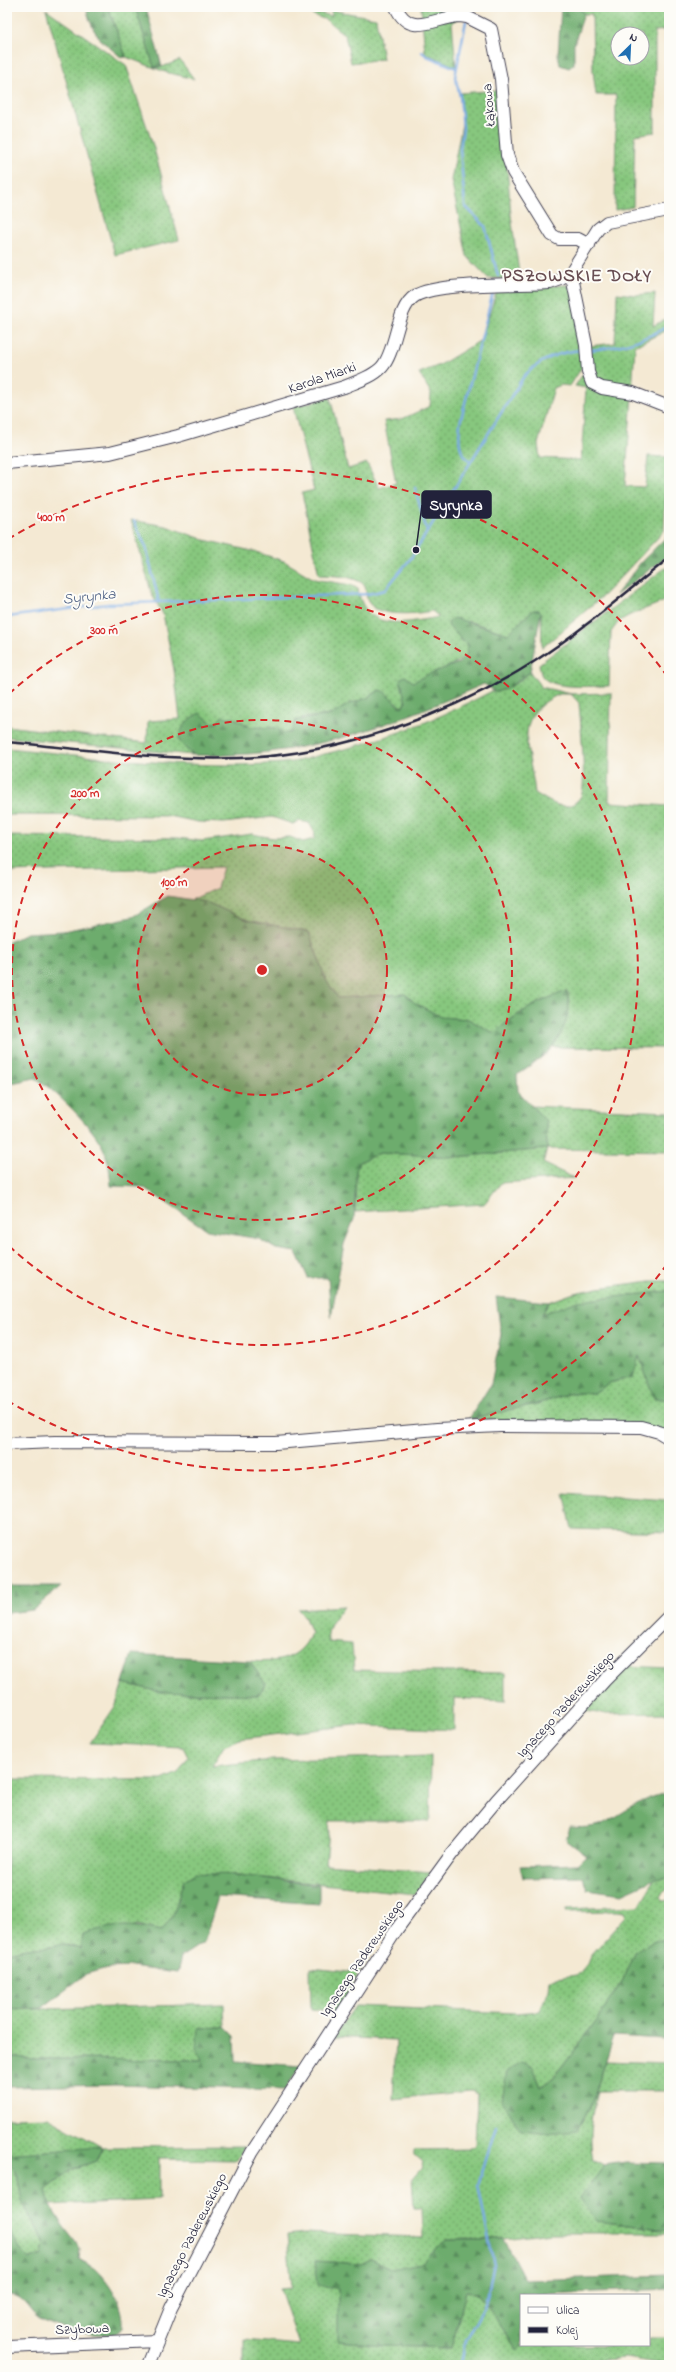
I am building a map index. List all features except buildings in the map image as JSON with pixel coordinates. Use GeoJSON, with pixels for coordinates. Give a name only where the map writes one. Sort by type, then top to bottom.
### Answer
{"type":"FeatureCollection","features":[{"type":"Feature","properties":{"kind":"street","name":"Łąkowa"},"geometry":{"type":"LineString","coordinates":[[396,7],[406,22],[414,25],[460,16],[484,24],[492,29],[501,79],[507,155],[513,172],[552,235],[559,239],[578,239],[589,245]]}},
{"type":"Feature","properties":{"kind":"street","name":"Karola Miarki"},"geometry":{"type":"LineString","coordinates":[[7,463],[110,454],[178,436],[344,387],[364,379],[382,368],[389,354],[405,311],[416,295],[430,290],[461,286],[550,284],[562,280],[571,272],[589,245],[598,228],[607,222],[669,210]]}},
{"type":"Feature","properties":{"kind":"street"},"geometry":{"type":"LineString","coordinates":[[571,272],[587,350],[590,378],[597,386],[611,391],[633,394],[669,407]]}},
{"type":"Feature","properties":{"kind":"street"},"geometry":{"type":"LineString","coordinates":[[7,1444],[55,1442],[276,1443],[500,1426],[641,1427],[659,1432],[669,1438]]}},
{"type":"Feature","properties":{"kind":"street","name":"Ignacego Paderewskiego"},"geometry":{"type":"LineString","coordinates":[[148,2365],[171,2308],[252,2152],[397,1929],[451,1855],[496,1801],[605,1680],[669,1616]]}},
{"type":"Feature","properties":{"kind":"street","name":"Szybowa"},"geometry":{"type":"LineString","coordinates":[[7,2347],[157,2341]]}},
{"type":"Feature","properties":{"kind":"green space"},"geometry":{"type":"Polygon","coordinates":[[[86,7],[108,7],[126,57],[122,58],[98,37],[86,7]]]}},
{"type":"Feature","properties":{"kind":"green space"},"geometry":{"type":"Polygon","coordinates":[[[108,7],[135,7],[154,67],[162,67],[180,60],[194,79],[165,72],[126,57],[108,7]]]}},
{"type":"Feature","properties":{"kind":"green space"},"geometry":{"type":"Polygon","coordinates":[[[135,7],[146,7],[162,67],[154,67],[135,7]]]}},
{"type":"Feature","properties":{"kind":"green space"},"geometry":{"type":"Polygon","coordinates":[[[293,7],[332,16],[331,10],[376,18],[383,59],[351,63],[345,35],[326,20],[293,7]]]}},
{"type":"Feature","properties":{"kind":"green space"},"geometry":{"type":"Polygon","coordinates":[[[421,7],[469,7],[468,13],[452,22],[456,67],[425,53],[421,7]]]}},
{"type":"Feature","properties":{"kind":"green space"},"geometry":{"type":"Polygon","coordinates":[[[561,7],[578,7],[584,14],[574,44],[574,64],[569,68],[560,65],[558,55],[561,7]]]}},
{"type":"Feature","properties":{"kind":"green space"},"geometry":{"type":"Polygon","coordinates":[[[579,7],[669,7],[669,30],[655,31],[655,132],[635,135],[633,207],[615,210],[616,95],[596,95],[593,71],[592,14],[584,14],[579,7]]]}},
{"type":"Feature","properties":{"kind":"green space"},"geometry":{"type":"Polygon","coordinates":[[[46,9],[126,65],[153,145],[179,240],[115,255],[46,9]]]}},
{"type":"Feature","properties":{"kind":"green space"},"geometry":{"type":"Polygon","coordinates":[[[501,90],[511,215],[520,280],[488,278],[467,256],[451,180],[463,119],[459,93],[501,90]]]}},
{"type":"Feature","properties":{"kind":"green space"},"geometry":{"type":"Polygon","coordinates":[[[567,285],[574,291],[584,364],[570,386],[561,385],[554,388],[538,444],[540,458],[581,460],[586,388],[575,386],[585,371],[588,384],[632,398],[625,486],[645,487],[648,456],[667,457],[664,531],[604,595],[542,648],[541,612],[539,610],[533,610],[508,634],[468,621],[460,639],[467,645],[466,656],[449,666],[413,682],[405,676],[404,694],[406,703],[402,707],[380,690],[367,698],[349,704],[331,715],[302,718],[291,733],[283,733],[277,728],[251,727],[234,718],[212,723],[207,719],[183,746],[192,755],[7,737],[7,726],[147,743],[148,721],[180,719],[174,670],[163,614],[152,595],[131,520],[166,526],[205,540],[256,552],[284,561],[314,579],[351,585],[358,589],[362,603],[369,613],[378,619],[388,622],[400,622],[439,617],[432,611],[397,614],[379,610],[372,606],[368,601],[365,585],[355,579],[319,575],[302,493],[314,490],[293,407],[330,397],[348,469],[367,463],[379,488],[396,483],[384,421],[402,419],[430,406],[431,393],[419,373],[440,365],[481,340],[497,290],[567,285]]]}},
{"type":"Feature","properties":{"kind":"green space"},"geometry":{"type":"Polygon","coordinates":[[[617,293],[637,295],[655,293],[653,326],[669,317],[669,329],[635,346],[632,392],[597,380],[593,375],[589,346],[615,343],[617,293]]]}},
{"type":"Feature","properties":{"kind":"green space"},"geometry":{"type":"Polygon","coordinates":[[[669,534],[669,555],[616,595],[641,562],[669,534]]]}},
{"type":"Feature","properties":{"kind":"green space"},"geometry":{"type":"Polygon","coordinates":[[[665,568],[669,569],[669,622],[665,601],[619,621],[611,632],[609,686],[584,687],[563,685],[547,680],[542,676],[539,664],[665,568]]]}},
{"type":"Feature","properties":{"kind":"green space"},"geometry":{"type":"Polygon","coordinates":[[[533,610],[539,610],[541,612],[530,672],[508,688],[496,692],[484,684],[377,727],[342,738],[270,752],[232,755],[192,755],[179,741],[181,731],[188,720],[200,713],[212,723],[217,723],[222,716],[234,718],[251,727],[277,728],[283,733],[291,733],[296,720],[331,715],[349,704],[367,698],[380,690],[383,691],[396,704],[402,707],[406,703],[400,679],[405,676],[413,682],[431,673],[459,663],[467,654],[467,645],[449,627],[448,623],[454,618],[508,634],[533,610]]]}},
{"type":"Feature","properties":{"kind":"green space"},"geometry":{"type":"Polygon","coordinates":[[[530,672],[541,687],[571,694],[611,693],[609,802],[669,806],[669,1048],[553,1047],[568,1013],[569,998],[567,991],[528,1008],[494,1033],[468,1019],[441,1017],[415,1003],[405,994],[338,998],[326,980],[309,932],[247,920],[206,902],[191,900],[217,888],[223,867],[7,872],[7,836],[178,838],[202,841],[252,834],[273,838],[290,837],[303,842],[314,839],[315,833],[309,823],[300,821],[293,824],[272,817],[224,823],[198,822],[169,816],[7,815],[7,748],[111,759],[180,764],[249,765],[290,762],[372,741],[412,727],[452,711],[492,691],[507,688],[530,672]],[[560,694],[544,703],[534,713],[529,724],[527,736],[535,793],[550,802],[562,806],[570,805],[577,801],[581,796],[583,789],[582,736],[579,703],[571,694],[560,694]]]}},
{"type":"Feature","properties":{"kind":"green space"},"geometry":{"type":"Polygon","coordinates":[[[168,896],[206,902],[247,920],[309,932],[326,980],[338,998],[405,994],[415,1003],[441,1017],[468,1019],[494,1033],[529,1008],[567,991],[569,1005],[561,1034],[546,1054],[517,1075],[518,1091],[546,1121],[547,1149],[455,1157],[380,1153],[359,1162],[356,1171],[354,1219],[344,1244],[331,1318],[328,1278],[308,1278],[296,1252],[276,1249],[259,1239],[207,1230],[143,1187],[111,1186],[108,1164],[100,1142],[84,1121],[63,1100],[35,1078],[7,1084],[7,943],[27,933],[63,931],[132,917],[168,896]]]}},
{"type":"Feature","properties":{"kind":"green space"},"geometry":{"type":"Polygon","coordinates":[[[530,1106],[669,1112],[669,1151],[547,1149],[546,1121],[530,1106]]]}},
{"type":"Feature","properties":{"kind":"green space"},"geometry":{"type":"Polygon","coordinates":[[[547,1149],[543,1163],[574,1178],[501,1183],[484,1204],[355,1212],[356,1171],[359,1162],[380,1153],[455,1157],[547,1149]]]}},
{"type":"Feature","properties":{"kind":"green space"},"geometry":{"type":"Polygon","coordinates":[[[650,1281],[669,1281],[669,1291],[600,1299],[542,1315],[549,1302],[574,1293],[650,1281]]]}},
{"type":"Feature","properties":{"kind":"green space"},"geometry":{"type":"Polygon","coordinates":[[[669,1291],[669,1400],[654,1398],[639,1356],[633,1377],[609,1383],[594,1393],[571,1393],[537,1404],[469,1419],[491,1384],[501,1334],[496,1297],[549,1302],[542,1314],[578,1301],[669,1291]]]}},
{"type":"Feature","properties":{"kind":"green space"},"geometry":{"type":"Polygon","coordinates":[[[639,1355],[654,1398],[669,1400],[669,1433],[548,1421],[469,1419],[537,1404],[571,1393],[594,1393],[609,1383],[633,1377],[639,1355]]]}},
{"type":"Feature","properties":{"kind":"green space"},"geometry":{"type":"Polygon","coordinates":[[[564,1493],[669,1500],[669,1532],[572,1529],[564,1493]]]}},
{"type":"Feature","properties":{"kind":"green space"},"geometry":{"type":"Polygon","coordinates":[[[7,1586],[61,1586],[33,1610],[7,1613],[7,1586]]]}},
{"type":"Feature","properties":{"kind":"green space"},"geometry":{"type":"Polygon","coordinates":[[[344,1606],[330,1627],[328,1632],[328,1642],[352,1644],[354,1670],[505,1673],[505,1701],[454,1698],[454,1730],[354,1725],[240,1739],[224,1746],[212,1766],[273,1760],[431,1756],[430,1821],[330,1821],[326,1864],[432,1872],[415,1894],[238,1875],[184,1880],[173,1915],[162,1931],[137,1925],[81,1949],[64,1944],[7,1952],[7,1779],[162,1780],[178,1773],[188,1757],[183,1747],[90,1743],[116,1705],[123,1683],[161,1692],[258,1695],[266,1684],[249,1661],[278,1660],[286,1658],[301,1649],[307,1642],[311,1633],[305,1618],[298,1609],[344,1606]]]}},
{"type":"Feature","properties":{"kind":"green space"},"geometry":{"type":"Polygon","coordinates":[[[132,1654],[249,1661],[266,1684],[258,1695],[161,1692],[123,1683],[132,1654]]]}},
{"type":"Feature","properties":{"kind":"green space"},"geometry":{"type":"Polygon","coordinates":[[[628,1666],[669,1668],[669,1713],[605,1714],[585,1711],[628,1666]]]}},
{"type":"Feature","properties":{"kind":"green space"},"geometry":{"type":"Polygon","coordinates":[[[669,1792],[669,1877],[655,1879],[622,1894],[587,1889],[583,1877],[523,1878],[520,1866],[577,1864],[586,1855],[566,1840],[570,1827],[591,1827],[599,1825],[645,1800],[669,1792]]]}},
{"type":"Feature","properties":{"kind":"green space"},"geometry":{"type":"Polygon","coordinates":[[[195,1873],[238,1875],[319,1885],[319,1904],[218,1897],[204,1942],[181,1957],[177,1973],[131,1967],[107,1968],[86,1974],[42,2008],[7,2010],[7,1952],[64,1944],[81,1949],[83,1934],[104,1928],[131,1926],[162,1931],[173,1915],[184,1880],[195,1873]]]}},
{"type":"Feature","properties":{"kind":"green space"},"geometry":{"type":"Polygon","coordinates":[[[669,1877],[669,1883],[660,1898],[663,1901],[669,1900],[669,1939],[655,1941],[634,1952],[623,1980],[598,2018],[554,2077],[541,2087],[533,2067],[507,2071],[577,2130],[592,2102],[606,2061],[669,2063],[669,2091],[597,2091],[593,2108],[590,2141],[592,2159],[604,2165],[580,2198],[596,2221],[669,2230],[669,2233],[551,2233],[504,2239],[446,2239],[421,2263],[392,2269],[371,2259],[361,2264],[315,2261],[338,2288],[339,2342],[384,2346],[451,2348],[466,2292],[478,2293],[516,2350],[520,2346],[650,2346],[650,2338],[669,2338],[669,2365],[625,2358],[584,2362],[499,2363],[491,2365],[244,2365],[244,2340],[299,2345],[280,2289],[292,2288],[287,2235],[304,2233],[423,2237],[422,2208],[414,2208],[412,2179],[421,2169],[423,2162],[414,2154],[414,2150],[469,2149],[475,2145],[477,2094],[471,2091],[393,2099],[396,2040],[334,2037],[355,2006],[516,2013],[540,2011],[548,1990],[549,1979],[576,1975],[582,1971],[588,1964],[592,1954],[626,1916],[624,1912],[617,1911],[566,1912],[567,1909],[639,1906],[655,1879],[669,1877]]]}},
{"type":"Feature","properties":{"kind":"green space"},"geometry":{"type":"Polygon","coordinates":[[[669,1939],[669,2023],[663,2039],[614,2036],[592,2102],[577,2130],[549,2133],[520,2130],[502,2100],[507,2071],[522,2062],[533,2067],[541,2087],[554,2077],[598,2018],[623,1980],[634,1952],[655,1941],[669,1939]]]}},
{"type":"Feature","properties":{"kind":"green space"},"geometry":{"type":"Polygon","coordinates":[[[371,1953],[335,2014],[332,2011],[311,2009],[310,1968],[350,1972],[371,1953]]]}},
{"type":"Feature","properties":{"kind":"green space"},"geometry":{"type":"Polygon","coordinates":[[[224,2004],[225,2027],[199,2028],[202,2060],[34,2059],[7,2056],[7,2010],[224,2004]]]}},
{"type":"Feature","properties":{"kind":"green space"},"geometry":{"type":"Polygon","coordinates":[[[225,2027],[234,2036],[235,2061],[301,2066],[285,2090],[115,2085],[7,2087],[7,2056],[34,2059],[202,2060],[197,2049],[199,2028],[225,2027]]]}},
{"type":"Feature","properties":{"kind":"green space"},"geometry":{"type":"Polygon","coordinates":[[[48,2117],[102,2147],[245,2146],[237,2160],[159,2159],[159,2200],[50,2205],[46,2190],[73,2169],[96,2161],[102,2148],[7,2154],[7,2118],[48,2117]]]}},
{"type":"Feature","properties":{"kind":"green space"},"geometry":{"type":"Polygon","coordinates":[[[102,2147],[96,2161],[73,2169],[46,2190],[51,2207],[55,2214],[80,2248],[79,2259],[103,2276],[120,2305],[123,2328],[114,2334],[86,2333],[66,2329],[48,2323],[36,2316],[18,2297],[7,2295],[7,2227],[21,2250],[29,2259],[42,2255],[44,2243],[22,2201],[17,2174],[14,2168],[7,2163],[7,2154],[102,2147]]]}},
{"type":"Feature","properties":{"kind":"green space"},"geometry":{"type":"Polygon","coordinates":[[[626,2162],[669,2163],[669,2230],[596,2221],[580,2198],[604,2165],[626,2162]]]}},
{"type":"Feature","properties":{"kind":"green space"},"geometry":{"type":"Polygon","coordinates":[[[7,2163],[14,2168],[17,2174],[22,2201],[44,2243],[42,2256],[29,2259],[21,2251],[7,2227],[7,2163]]]}},
{"type":"Feature","properties":{"kind":"green space"},"geometry":{"type":"Polygon","coordinates":[[[446,2239],[504,2239],[525,2280],[669,2275],[669,2289],[520,2294],[520,2346],[516,2350],[478,2293],[466,2292],[451,2348],[384,2346],[338,2342],[338,2289],[318,2284],[315,2261],[361,2264],[371,2259],[392,2269],[421,2263],[446,2239]]]}},
{"type":"Feature","properties":{"kind":"waterway"},"geometry":{"type":"LineString","coordinates":[[466,21],[455,77],[460,96],[463,128],[460,149],[465,206],[485,226],[498,276]]}},
{"type":"Feature","properties":{"kind":"waterway"},"geometry":{"type":"LineString","coordinates":[[422,52],[427,56],[456,68]]}},
{"type":"Feature","properties":{"kind":"waterway"},"geometry":{"type":"LineString","coordinates":[[470,461],[461,449],[459,439],[460,423],[493,292]]}},
{"type":"Feature","properties":{"kind":"waterway","name":"Syrynka"},"geometry":{"type":"LineString","coordinates":[[590,350],[621,345],[641,339],[669,325]]}},
{"type":"Feature","properties":{"kind":"waterway","name":"Syrynka"},"geometry":{"type":"LineString","coordinates":[[7,617],[108,604],[368,594],[385,590],[411,558],[524,376],[537,365],[551,357],[566,352],[583,350]]}},
{"type":"Feature","properties":{"kind":"waterway"},"geometry":{"type":"LineString","coordinates":[[415,488],[427,532]]}},
{"type":"Feature","properties":{"kind":"waterway"},"geometry":{"type":"LineString","coordinates":[[134,521],[146,547],[159,602]]}},
{"type":"Feature","properties":{"kind":"waterway"},"geometry":{"type":"LineString","coordinates":[[461,2365],[465,2341],[485,2305],[494,2265],[478,2185],[496,2126]]}},
{"type":"Feature","properties":{"kind":"railway"},"geometry":{"type":"LineString","coordinates":[[7,742],[152,756],[182,758],[240,758],[278,755],[316,749],[355,740],[394,728],[431,714],[468,698],[503,680],[535,661],[570,637],[669,558]]}},
{"type":"Feature","properties":{"kind":"place","name":"Syrynka"},"geometry":{"type":"Point","coordinates":[416,550]}},
{"type":"Feature","properties":{"kind":"district","name":"PSZOWSKIE DOŁY"},"geometry":{"type":"Point","coordinates":[577,275]}}]}
